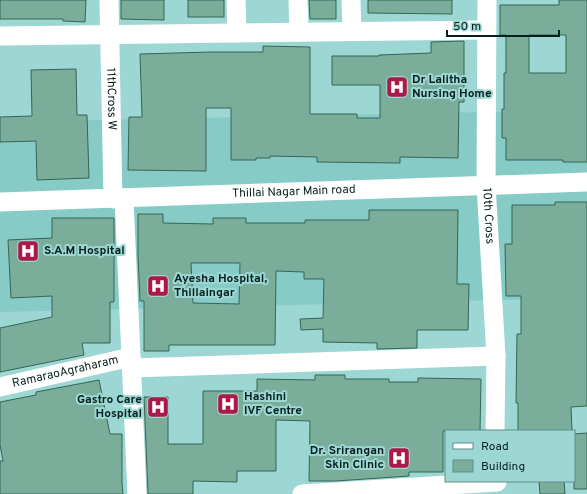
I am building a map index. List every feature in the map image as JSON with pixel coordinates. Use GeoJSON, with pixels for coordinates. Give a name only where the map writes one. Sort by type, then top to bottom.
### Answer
{"type":"FeatureCollection","features":[{"type":"Feature","properties":{"kind":"street","name":"11thCross W"},"geometry":{"type":"LineString","coordinates":[[109,0],[118,199],[131,363],[137,494]]}},
{"type":"Feature","properties":{"kind":"street"},"geometry":{"type":"LineString","coordinates":[[236,0],[237,33]]}},
{"type":"Feature","properties":{"kind":"street"},"geometry":{"type":"LineString","coordinates":[[298,0],[299,32]]}},
{"type":"Feature","properties":{"kind":"street"},"geometry":{"type":"LineString","coordinates":[[351,0],[352,31]]}},
{"type":"Feature","properties":{"kind":"street","name":"10th Cross"},"geometry":{"type":"LineString","coordinates":[[487,0],[486,185],[496,356],[495,430]]}},
{"type":"Feature","properties":{"kind":"street"},"geometry":{"type":"LineString","coordinates":[[0,36],[486,30]]}},
{"type":"Feature","properties":{"kind":"street","name":"Thillai Nagar Main road"},"geometry":{"type":"LineString","coordinates":[[0,202],[587,182]]}},
{"type":"Feature","properties":{"kind":"street","name":"RamaraoAgraharam"},"geometry":{"type":"LineString","coordinates":[[0,387],[131,363],[496,356]]}},
{"type":"Feature","properties":{"kind":"street"},"geometry":{"type":"LineString","coordinates":[[302,494],[497,486]]}},
{"type":"Feature","properties":{"kind":"shaded area"},"geometry":{"type":"Polygon","coordinates":[[[587,110],[587,298],[0,312],[0,122],[587,110]]]}},
{"type":"Feature","properties":{"kind":"building"},"geometry":{"type":"Polygon","coordinates":[[[0,0],[86,0],[85,22],[63,21],[63,19],[0,19],[0,0]]]}},
{"type":"Feature","properties":{"kind":"building"},"geometry":{"type":"Polygon","coordinates":[[[121,0],[164,0],[164,20],[121,19],[121,0]]]}},
{"type":"Feature","properties":{"kind":"building"},"geometry":{"type":"Polygon","coordinates":[[[188,0],[224,0],[224,17],[188,17],[188,0]]]}},
{"type":"Feature","properties":{"kind":"building"},"geometry":{"type":"Polygon","coordinates":[[[309,0],[336,0],[336,19],[310,19],[309,0]]]}},
{"type":"Feature","properties":{"kind":"building"},"geometry":{"type":"Polygon","coordinates":[[[368,0],[452,0],[452,14],[368,13],[368,0]]]}},
{"type":"Feature","properties":{"kind":"building"},"geometry":{"type":"Polygon","coordinates":[[[559,0],[587,0],[587,162],[563,162],[563,160],[506,160],[506,138],[502,138],[502,109],[504,109],[504,73],[506,73],[506,35],[500,35],[500,5],[559,5],[559,0]],[[529,35],[529,73],[566,73],[566,35],[529,35]]]}},
{"type":"Feature","properties":{"kind":"building"},"geometry":{"type":"Polygon","coordinates":[[[464,41],[464,102],[459,102],[458,158],[400,157],[400,163],[317,162],[317,157],[270,156],[270,158],[256,158],[256,160],[231,160],[231,108],[206,108],[206,171],[128,170],[129,117],[142,117],[140,54],[263,52],[263,46],[310,47],[310,114],[357,114],[357,118],[380,118],[380,85],[332,85],[332,56],[379,56],[431,53],[431,42],[464,41]]]}},
{"type":"Feature","properties":{"kind":"building"},"geometry":{"type":"Polygon","coordinates":[[[76,69],[77,115],[87,115],[89,178],[37,180],[36,141],[0,142],[0,117],[32,116],[31,70],[76,69]]]}},
{"type":"Feature","properties":{"kind":"building"},"geometry":{"type":"Polygon","coordinates":[[[555,202],[587,202],[587,406],[571,407],[572,430],[518,430],[518,403],[516,403],[517,334],[521,334],[521,296],[506,296],[505,244],[512,244],[512,205],[555,205],[555,202]]]}},
{"type":"Feature","properties":{"kind":"building"},"geometry":{"type":"Polygon","coordinates":[[[369,210],[458,210],[457,284],[469,284],[468,330],[417,330],[417,348],[377,349],[377,343],[323,342],[323,329],[301,330],[300,319],[323,318],[324,279],[304,279],[304,272],[276,271],[275,345],[169,345],[169,351],[144,351],[144,301],[140,301],[138,214],[163,214],[163,223],[213,224],[213,218],[246,218],[246,223],[305,223],[305,220],[369,220],[369,210]],[[191,263],[193,303],[239,304],[240,263],[191,263]]]}},
{"type":"Feature","properties":{"kind":"building"},"geometry":{"type":"Polygon","coordinates":[[[52,218],[114,218],[114,302],[110,302],[110,343],[82,343],[84,355],[0,372],[0,328],[52,317],[52,296],[11,298],[8,240],[52,238],[52,218]]]}},
{"type":"Feature","properties":{"kind":"building"},"geometry":{"type":"Polygon","coordinates":[[[315,375],[345,375],[345,379],[389,379],[389,382],[418,382],[418,378],[481,379],[480,430],[443,431],[443,472],[409,472],[409,476],[336,481],[309,481],[310,421],[276,420],[276,471],[237,471],[237,482],[193,481],[193,494],[148,494],[144,397],[168,397],[168,444],[203,444],[203,391],[257,391],[257,379],[315,380],[315,375]]]}},
{"type":"Feature","properties":{"kind":"building"},"geometry":{"type":"Polygon","coordinates":[[[99,380],[110,434],[122,434],[123,494],[0,494],[0,461],[3,461],[0,445],[0,402],[36,395],[36,392],[99,380]]]}},
{"type":"Feature","properties":{"kind":"building"},"geometry":{"type":"Polygon","coordinates":[[[587,433],[587,489],[574,489],[575,434],[587,433]]]}},
{"type":"Feature","properties":{"kind":"building"},"geometry":{"type":"Polygon","coordinates":[[[539,482],[564,482],[565,494],[540,494],[539,482]]]}},
{"type":"Feature","properties":{"kind":"place","name":"Dr Lalitha Nursing Home"},"geometry":{"type":"Point","coordinates":[397,87]}},
{"type":"Feature","properties":{"kind":"place","name":"S.A.M Hospital"},"geometry":{"type":"Point","coordinates":[28,251]}},
{"type":"Feature","properties":{"kind":"place","name":"Ayesha Hospital, Thillaingar"},"geometry":{"type":"Point","coordinates":[158,286]}},
{"type":"Feature","properties":{"kind":"place","name":"Hashini IVF Centre"},"geometry":{"type":"Point","coordinates":[228,404]}},
{"type":"Feature","properties":{"kind":"place","name":"Gastro Care Hospital"},"geometry":{"type":"Point","coordinates":[158,407]}},
{"type":"Feature","properties":{"kind":"place","name":"Dr. Srirangan Skin Clinic"},"geometry":{"type":"Point","coordinates":[399,458]}}]}
